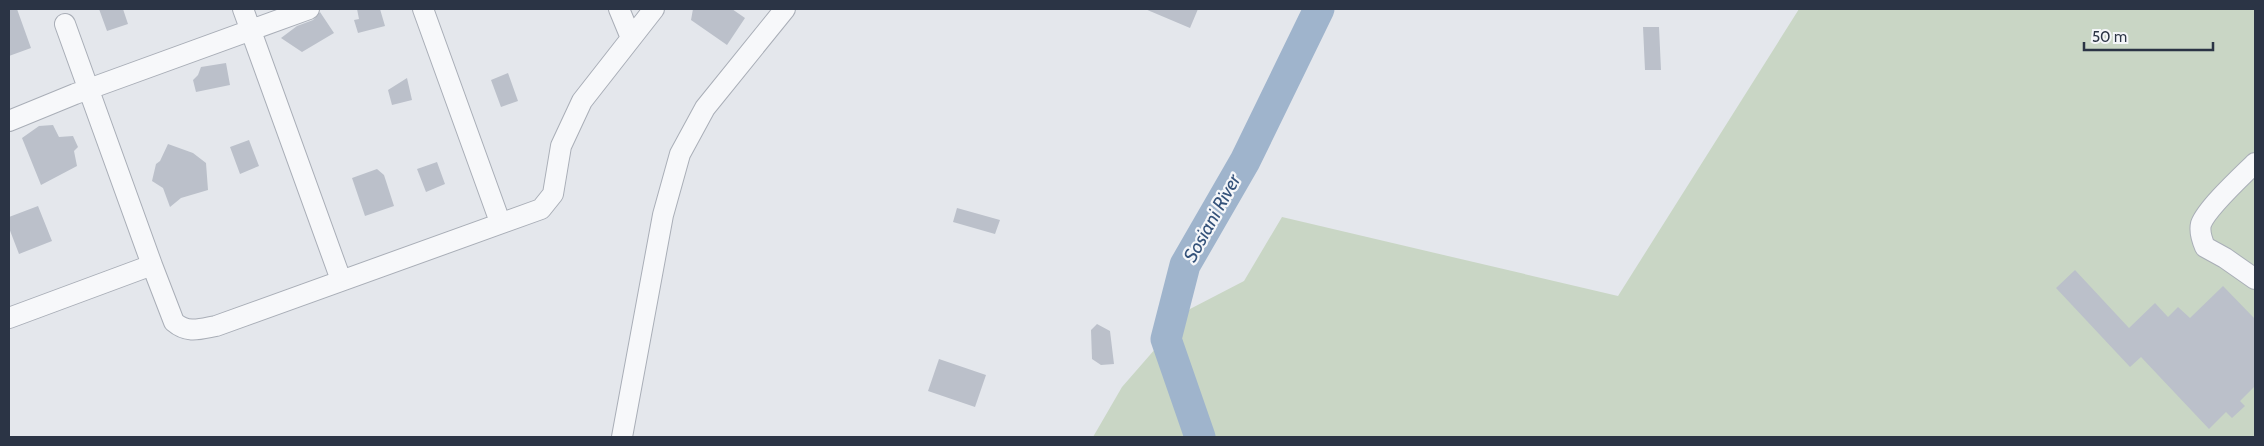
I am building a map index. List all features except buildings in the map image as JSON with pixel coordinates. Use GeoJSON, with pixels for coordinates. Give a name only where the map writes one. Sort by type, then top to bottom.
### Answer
{"type":"FeatureCollection","features":[{"type":"Feature","properties":{"kind":"street"},"geometry":{"type":"LineString","coordinates":[[242,9],[341,280]]}},
{"type":"Feature","properties":{"kind":"street"},"geometry":{"type":"LineString","coordinates":[[9,121],[88,89],[308,9]]}},
{"type":"Feature","properties":{"kind":"street"},"geometry":{"type":"LineString","coordinates":[[423,9],[500,222]]}},
{"type":"Feature","properties":{"kind":"street"},"geometry":{"type":"LineString","coordinates":[[619,9],[631,38]]}},
{"type":"Feature","properties":{"kind":"street"},"geometry":{"type":"LineString","coordinates":[[65,24],[170,315],[181,328],[189,331],[216,326],[500,222],[541,209],[553,194],[561,146],[582,101],[654,9]]}},
{"type":"Feature","properties":{"kind":"street"},"geometry":{"type":"LineString","coordinates":[[622,437],[663,215],[680,154],[706,108],[785,9]]}},
{"type":"Feature","properties":{"kind":"street"},"geometry":{"type":"LineString","coordinates":[[2255,162],[2211,210],[2201,224],[2201,235],[2204,247],[2225,258],[2255,278]]}},
{"type":"Feature","properties":{"kind":"street"},"geometry":{"type":"LineString","coordinates":[[9,318],[152,265]]}},
{"type":"Feature","properties":{"kind":"green space"},"geometry":{"type":"Polygon","coordinates":[[[1799,9],[2255,9],[2255,437],[1093,437],[1122,387],[1190,309],[1244,281],[1282,217],[1618,296],[1799,9]]]}},
{"type":"Feature","properties":{"kind":"waterway","name":"Sosiani River"},"geometry":{"type":"LineString","coordinates":[[1200,437],[1166,339],[1185,265],[1245,161],[1319,9]]}}]}
